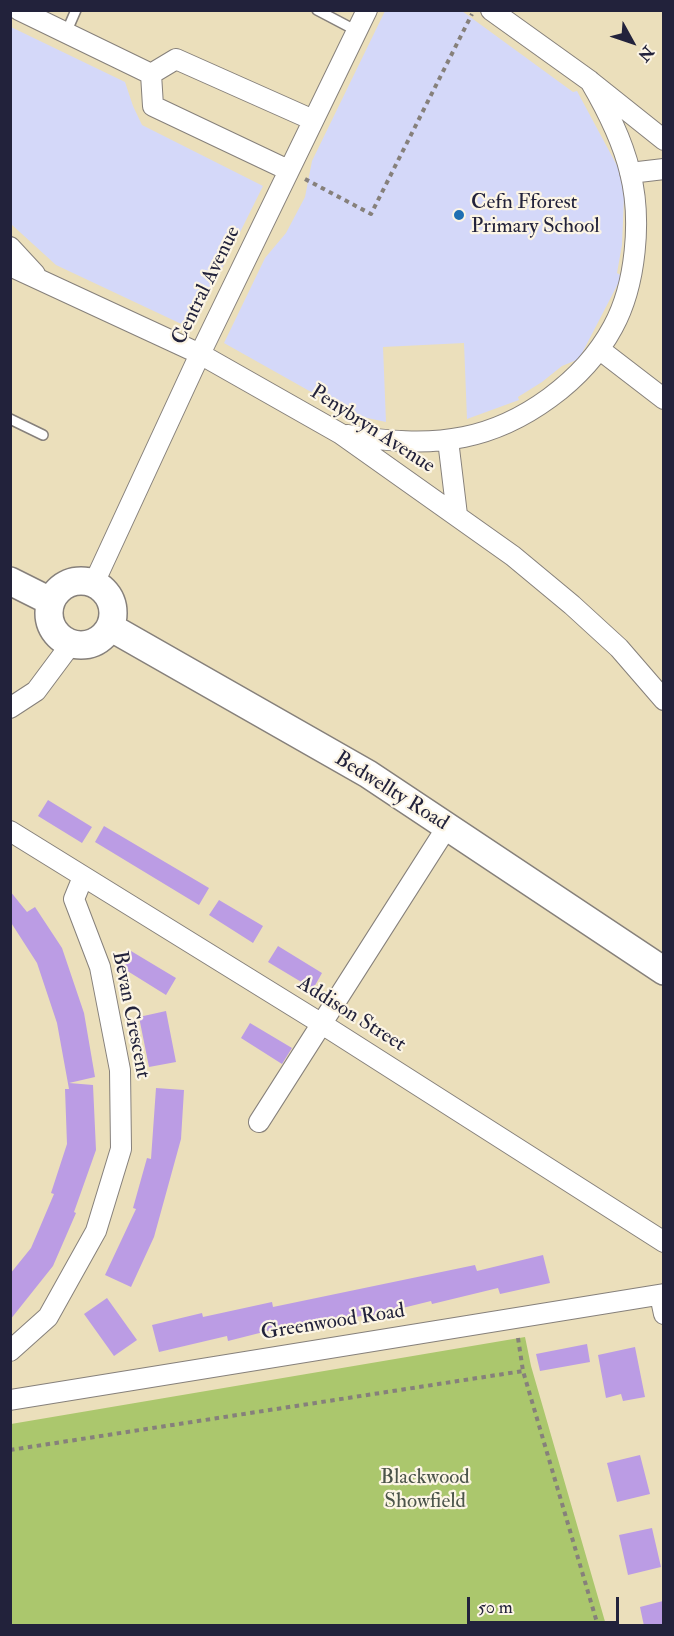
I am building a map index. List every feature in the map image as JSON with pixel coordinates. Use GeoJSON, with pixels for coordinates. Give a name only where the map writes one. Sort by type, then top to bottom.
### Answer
{"type":"FeatureCollection","features":[{"type":"Feature","properties":{"kind":"street"},"geometry":{"type":"LineString","coordinates":[[20,10],[151,74]]}},
{"type":"Feature","properties":{"kind":"street","name":"Central Avenue"},"geometry":{"type":"LineString","coordinates":[[94,583],[200,354],[367,10]]}},
{"type":"Feature","properties":{"kind":"street"},"geometry":{"type":"LineString","coordinates":[[491,10],[590,81],[663,140]]}},
{"type":"Feature","properties":{"kind":"street"},"geometry":{"type":"LineString","coordinates":[[151,74],[176,58],[313,120]]}},
{"type":"Feature","properties":{"kind":"street"},"geometry":{"type":"LineString","coordinates":[[151,74],[153,106],[288,170]]}},
{"type":"Feature","properties":{"kind":"street"},"geometry":{"type":"LineString","coordinates":[[341,434],[400,441],[448,440],[504,425],[543,404],[576,376],[613,328],[624,303],[631,274],[635,234],[630,173],[612,120],[590,81]]}},
{"type":"Feature","properties":{"kind":"street"},"geometry":{"type":"LineString","coordinates":[[630,173],[663,169]]}},
{"type":"Feature","properties":{"kind":"street"},"geometry":{"type":"LineString","coordinates":[[10,247],[43,282]]}},
{"type":"Feature","properties":{"kind":"street","name":"Penybryn Avenue"},"geometry":{"type":"LineString","coordinates":[[10,266],[200,354],[341,434],[513,556],[572,604],[619,648],[663,699]]}},
{"type":"Feature","properties":{"kind":"street"},"geometry":{"type":"LineString","coordinates":[[598,349],[663,399]]}},
{"type":"Feature","properties":{"kind":"street"},"geometry":{"type":"LineString","coordinates":[[448,440],[457,515]]}},
{"type":"Feature","properties":{"kind":"street"},"geometry":{"type":"LineString","coordinates":[[84,580],[94,583],[109,597],[113,607],[110,627],[105,635],[89,645],[71,644],[61,639],[49,622],[50,601],[56,592],[74,581],[84,580]]}},
{"type":"Feature","properties":{"kind":"street"},"geometry":{"type":"LineString","coordinates":[[10,581],[50,601]]}},
{"type":"Feature","properties":{"kind":"street","name":"Bedwellty Road"},"geometry":{"type":"LineString","coordinates":[[110,627],[368,774],[663,971]]}},
{"type":"Feature","properties":{"kind":"street"},"geometry":{"type":"LineString","coordinates":[[10,708],[36,691],[71,644]]}},
{"type":"Feature","properties":{"kind":"street"},"geometry":{"type":"LineString","coordinates":[[259,1122],[447,827]]}},
{"type":"Feature","properties":{"kind":"street","name":"Addison Street"},"geometry":{"type":"LineString","coordinates":[[10,831],[322,1024],[663,1242]]}},
{"type":"Feature","properties":{"kind":"street","name":"Bevan Crescent"},"geometry":{"type":"LineString","coordinates":[[10,1351],[48,1317],[96,1231],[121,1149],[120,1070],[100,967],[74,899],[83,877]]}},
{"type":"Feature","properties":{"kind":"street","name":"Greenwood Road"},"geometry":{"type":"LineString","coordinates":[[10,1400],[662,1301]]}},
{"type":"Feature","properties":{"kind":"lane"},"geometry":{"type":"LineString","coordinates":[[65,33],[76,10]]}},
{"type":"Feature","properties":{"kind":"lane"},"geometry":{"type":"LineString","coordinates":[[317,10],[357,31]]}},
{"type":"Feature","properties":{"kind":"lane"},"geometry":{"type":"LineString","coordinates":[[10,419],[43,435]]}},
{"type":"Feature","properties":{"kind":"path"},"geometry":{"type":"LineString","coordinates":[[288,170],[371,214],[473,10]]}},
{"type":"Feature","properties":{"kind":"path"},"geometry":{"type":"LineString","coordinates":[[517,1334],[523,1371],[598,1626]]}},
{"type":"Feature","properties":{"kind":"path"},"geometry":{"type":"LineString","coordinates":[[10,1450],[523,1371]]}},
{"type":"Feature","properties":{"kind":"shaded area","name":"Cefn Fforest Primary School"},"geometry":{"type":"Polygon","coordinates":[[[385,11],[462,11],[573,92],[577,91],[621,173],[624,197],[622,245],[617,273],[622,276],[579,359],[562,366],[518,397],[519,400],[467,419],[464,343],[383,347],[386,422],[328,407],[329,402],[224,343],[265,258],[286,233],[305,197],[312,161],[385,11]]]}},
{"type":"Feature","properties":{"kind":"shaded area"},"geometry":{"type":"Polygon","coordinates":[[[11,27],[125,82],[142,125],[263,186],[192,329],[56,265],[11,224],[11,27]]]}},
{"type":"Feature","properties":{"kind":"green space","name":"Blackwood Showfield"},"geometry":{"type":"Polygon","coordinates":[[[525,1337],[531,1366],[606,1625],[11,1625],[11,1424],[525,1337]]]}},
{"type":"Feature","properties":{"kind":"building"},"geometry":{"type":"Polygon","coordinates":[[[48,800],[92,827],[82,843],[38,816],[48,800]]]}},
{"type":"Feature","properties":{"kind":"building"},"geometry":{"type":"Polygon","coordinates":[[[104,826],[209,888],[199,905],[95,842],[104,826]]]}},
{"type":"Feature","properties":{"kind":"building"},"geometry":{"type":"Polygon","coordinates":[[[10,891],[27,912],[35,907],[62,948],[84,1013],[95,1077],[69,1083],[93,1085],[96,1150],[74,1212],[76,1213],[53,1266],[10,1320],[10,1274],[31,1248],[54,1194],[51,1193],[67,1144],[65,1089],[69,1089],[57,1023],[37,963],[10,921],[10,891]]]}},
{"type":"Feature","properties":{"kind":"building"},"geometry":{"type":"Polygon","coordinates":[[[219,900],[263,926],[253,943],[209,915],[219,900]]]}},
{"type":"Feature","properties":{"kind":"building"},"geometry":{"type":"Polygon","coordinates":[[[278,946],[322,973],[313,989],[268,962],[278,946]]]}},
{"type":"Feature","properties":{"kind":"building"},"geometry":{"type":"Polygon","coordinates":[[[131,951],[176,978],[166,995],[121,967],[131,951]]]}},
{"type":"Feature","properties":{"kind":"building"},"geometry":{"type":"Polygon","coordinates":[[[166,1011],[176,1062],[149,1067],[139,1017],[166,1011]]]}},
{"type":"Feature","properties":{"kind":"building"},"geometry":{"type":"Polygon","coordinates":[[[250,1023],[292,1048],[282,1064],[241,1038],[250,1023]]]}},
{"type":"Feature","properties":{"kind":"building"},"geometry":{"type":"Polygon","coordinates":[[[156,1088],[184,1090],[181,1139],[154,1237],[131,1287],[105,1275],[136,1209],[133,1208],[147,1158],[151,1159],[156,1088]]]}},
{"type":"Feature","properties":{"kind":"building"},"geometry":{"type":"Polygon","coordinates":[[[543,1255],[550,1283],[500,1294],[498,1288],[432,1304],[431,1301],[297,1331],[295,1324],[228,1341],[227,1336],[159,1352],[152,1325],[202,1313],[203,1317],[272,1302],[273,1307],[475,1265],[477,1271],[543,1255]]]}},
{"type":"Feature","properties":{"kind":"building"},"geometry":{"type":"Polygon","coordinates":[[[107,1298],[137,1340],[114,1356],[84,1314],[107,1298]]]}},
{"type":"Feature","properties":{"kind":"building"},"geometry":{"type":"Polygon","coordinates":[[[587,1344],[590,1362],[540,1371],[536,1354],[587,1344]]]}},
{"type":"Feature","properties":{"kind":"building"},"geometry":{"type":"Polygon","coordinates":[[[635,1347],[645,1397],[623,1401],[621,1394],[606,1398],[598,1355],[635,1347]]]}},
{"type":"Feature","properties":{"kind":"building"},"geometry":{"type":"Polygon","coordinates":[[[640,1455],[650,1494],[617,1502],[607,1463],[640,1455]]]}},
{"type":"Feature","properties":{"kind":"building"},"geometry":{"type":"Polygon","coordinates":[[[652,1528],[661,1567],[628,1575],[619,1535],[652,1528]]]}},
{"type":"Feature","properties":{"kind":"building"},"geometry":{"type":"Polygon","coordinates":[[[663,1601],[663,1626],[644,1626],[640,1607],[663,1601]]]}},
{"type":"Feature","properties":{"kind":"place","name":"Cefn Fforest Primary School"},"geometry":{"type":"Point","coordinates":[459,215]}}]}
